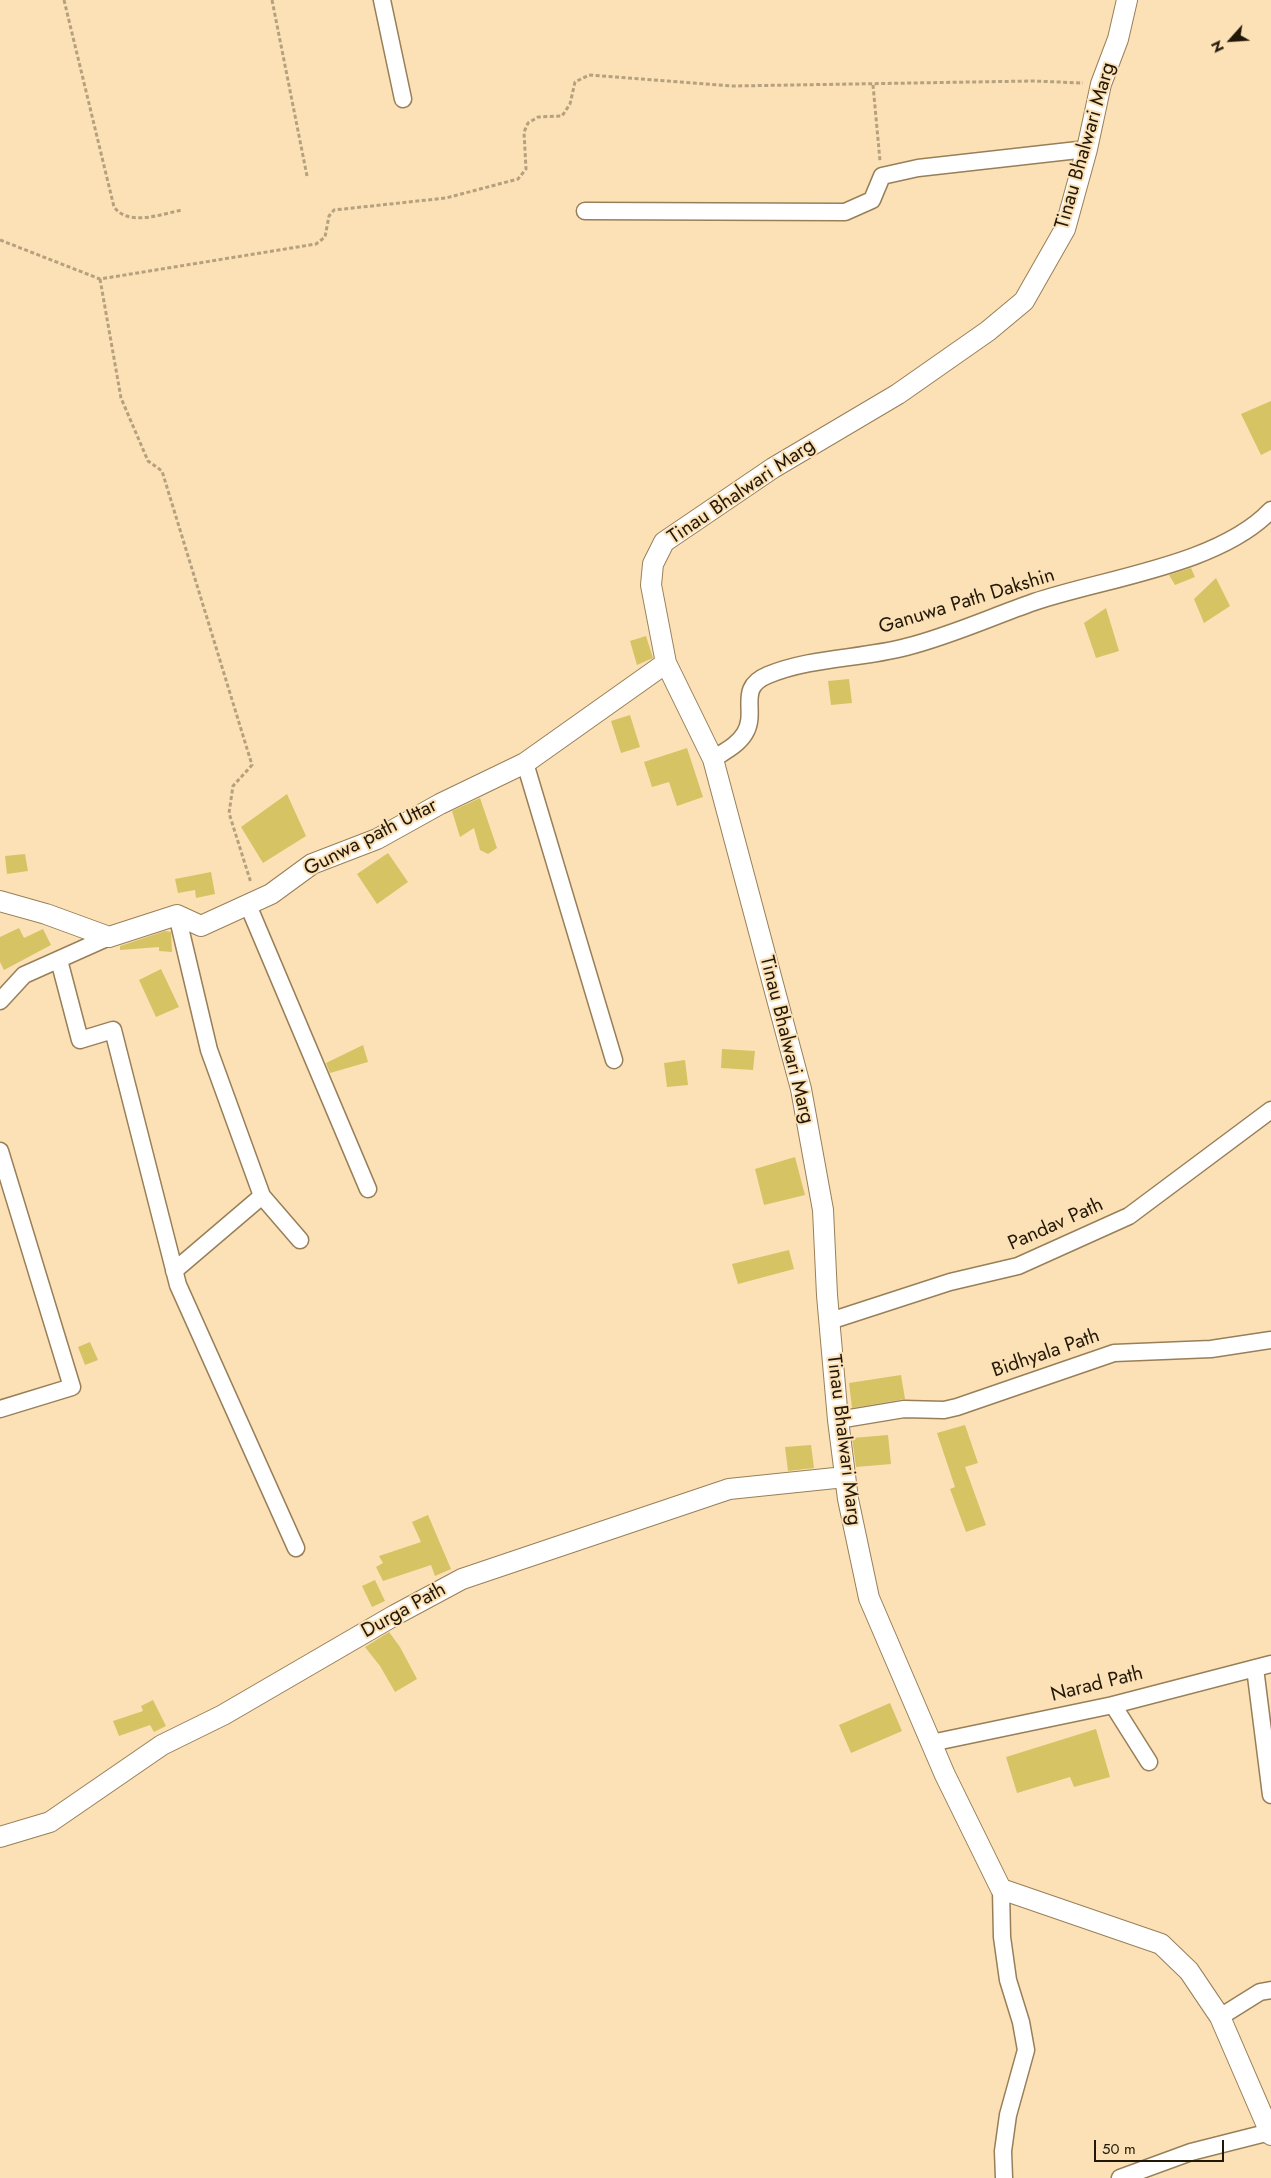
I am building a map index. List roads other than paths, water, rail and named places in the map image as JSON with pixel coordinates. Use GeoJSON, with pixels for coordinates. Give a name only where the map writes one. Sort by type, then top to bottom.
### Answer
{"type":"FeatureCollection","features":[{"type":"Feature","properties":{"kind":"street"},"geometry":{"type":"LineString","coordinates":[[382,0],[403,100]]}},
{"type":"Feature","properties":{"kind":"street","name":"Tinau Bhalwari Marg"},"geometry":{"type":"LineString","coordinates":[[1001,1889],[979,1847],[932,1744],[869,1598],[845,1477],[838,1420],[823,1210],[802,1089],[713,759],[666,663],[658,628],[652,585],[654,564],[664,542],[773,468],[898,394],[988,331],[1024,301],[1065,229],[1087,149],[1101,84],[1118,39],[1127,0]]}},
{"type":"Feature","properties":{"kind":"street"},"geometry":{"type":"LineString","coordinates":[[585,210],[845,212],[872,200],[882,176],[918,168],[1087,149]]}},
{"type":"Feature","properties":{"kind":"street","name":"Ganuwa Path Dakshin"},"geometry":{"type":"LineString","coordinates":[[713,759],[736,744],[746,732],[749,692],[755,682],[768,675],[810,663],[905,648],[943,637],[1036,602],[1161,566],[1222,545],[1257,525],[1271,510]]}},
{"type":"Feature","properties":{"kind":"street","name":"Gunwa path Uttar"},"geometry":{"type":"LineString","coordinates":[[177,915],[202,926],[271,894],[312,864],[377,839],[440,804],[525,763],[622,692],[666,663]]}},
{"type":"Feature","properties":{"kind":"street"},"geometry":{"type":"LineString","coordinates":[[525,763],[614,1060]]}},
{"type":"Feature","properties":{"kind":"street"},"geometry":{"type":"LineString","coordinates":[[0,901],[46,914],[110,937]]}},
{"type":"Feature","properties":{"kind":"street"},"geometry":{"type":"LineString","coordinates":[[253,902],[368,1189]]}},
{"type":"Feature","properties":{"kind":"street"},"geometry":{"type":"LineString","coordinates":[[0,1000],[24,976],[110,937],[177,915],[209,1050],[262,1196],[300,1240]]}},
{"type":"Feature","properties":{"kind":"street"},"geometry":{"type":"LineString","coordinates":[[59,960],[80,1040],[113,1030],[174,1271],[182,1294],[296,1548]]}},
{"type":"Feature","properties":{"kind":"street","name":"Pandav Path"},"geometry":{"type":"LineString","coordinates":[[830,1321],[950,1282],[1018,1266],[1129,1216],[1271,1110]]}},
{"type":"Feature","properties":{"kind":"street"},"geometry":{"type":"LineString","coordinates":[[0,1151],[72,1387],[0,1409]]}},
{"type":"Feature","properties":{"kind":"street"},"geometry":{"type":"LineString","coordinates":[[174,1271],[262,1196]]}},
{"type":"Feature","properties":{"kind":"street","name":"Bidhyala Path"},"geometry":{"type":"LineString","coordinates":[[838,1420],[904,1409],[944,1410],[957,1407],[1114,1353],[1211,1349],[1271,1340]]}},
{"type":"Feature","properties":{"kind":"street","name":"Durga Path"},"geometry":{"type":"LineString","coordinates":[[0,1836],[50,1822],[162,1745],[223,1715],[394,1615],[462,1579],[729,1489],[845,1477]]}},
{"type":"Feature","properties":{"kind":"street"},"geometry":{"type":"LineString","coordinates":[[1263,1666],[1271,1795]]}},
{"type":"Feature","properties":{"kind":"street","name":"Narad Path"},"geometry":{"type":"LineString","coordinates":[[932,1744],[1112,1704],[1263,1666]]}},
{"type":"Feature","properties":{"kind":"street"},"geometry":{"type":"LineString","coordinates":[[1112,1704],[1149,1762]]}},
{"type":"Feature","properties":{"kind":"street"},"geometry":{"type":"LineString","coordinates":[[1004,2178],[1003,2151],[1008,2115],[1026,2050],[1021,2022],[1008,1980],[1002,1937],[1001,1889],[1161,1944],[1189,1971],[1220,2017],[1270,2134],[1191,2152],[1120,2178]]}},
{"type":"Feature","properties":{"kind":"street"},"geometry":{"type":"LineString","coordinates":[[1220,2017],[1260,1992],[1271,1990]]}}]}
